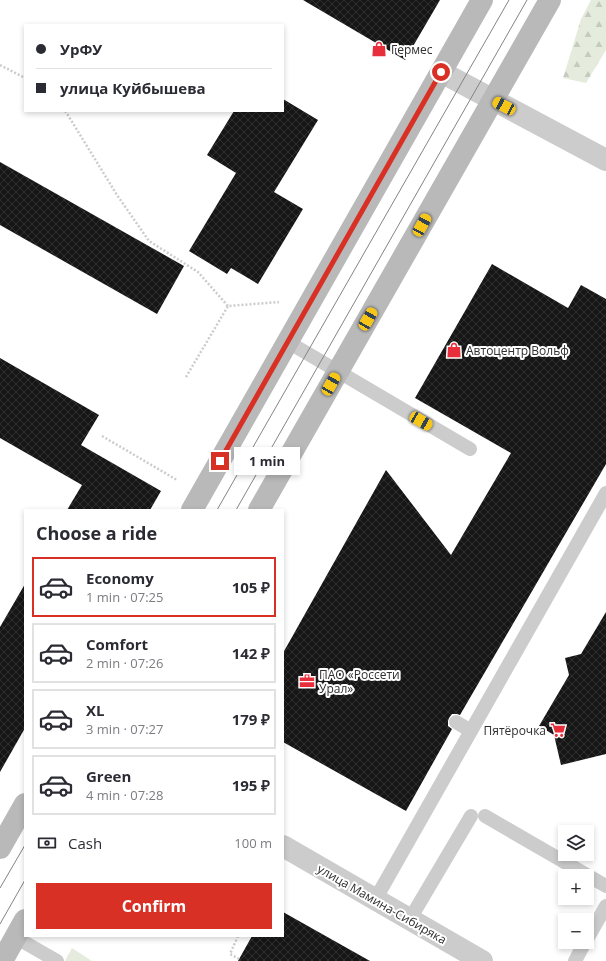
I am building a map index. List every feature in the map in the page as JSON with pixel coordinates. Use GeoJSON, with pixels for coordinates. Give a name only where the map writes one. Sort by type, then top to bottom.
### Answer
{"type":"FeatureCollection","features":[{"type":"Feature","properties":{"kind":"main road"},"geometry":{"type":"LineString","coordinates":[[193,509],[482,0]]}},
{"type":"Feature","properties":{"kind":"main road"},"geometry":{"type":"LineString","coordinates":[[260,509],[550,0]]}},
{"type":"Feature","properties":{"kind":"main road"},"geometry":{"type":"LineString","coordinates":[[0,848],[24,806]]}},
{"type":"Feature","properties":{"kind":"main road"},"geometry":{"type":"LineString","coordinates":[[2,961],[20,928]]}},
{"type":"Feature","properties":{"kind":"street"},"geometry":{"type":"LineString","coordinates":[[441,72],[606,160]]}},
{"type":"Feature","properties":{"kind":"street","name":"улица Мамина-Сибиряка"},"geometry":{"type":"LineString","coordinates":[[284,847],[482,961]]}},
{"type":"Feature","properties":{"kind":"lane"},"geometry":{"type":"LineString","coordinates":[[288,342],[470,449]]}},
{"type":"Feature","properties":{"kind":"lane"},"geometry":{"type":"LineString","coordinates":[[375,900],[606,493]]}},
{"type":"Feature","properties":{"kind":"lane"},"geometry":{"type":"LineString","coordinates":[[456,722],[471,731]]}},
{"type":"Feature","properties":{"kind":"lane"},"geometry":{"type":"LineString","coordinates":[[410,919],[478,816],[606,886]]}},
{"type":"Feature","properties":{"kind":"lane"},"geometry":{"type":"LineString","coordinates":[[594,927],[606,906]]}},
{"type":"Feature","properties":{"kind":"lane"},"geometry":{"type":"LineString","coordinates":[[30,937],[57,961]]}},
{"type":"Feature","properties":{"kind":"lane"},"geometry":{"type":"LineString","coordinates":[[575,961],[581,949]]}},
{"type":"Feature","properties":{"kind":"path"},"geometry":{"type":"LineString","coordinates":[[0,65],[24,77]]}},
{"type":"Feature","properties":{"kind":"path"},"geometry":{"type":"LineString","coordinates":[[66,112],[117,195],[149,241],[198,272],[228,306]]}},
{"type":"Feature","properties":{"kind":"path"},"geometry":{"type":"LineString","coordinates":[[228,306],[280,301]]}},
{"type":"Feature","properties":{"kind":"path"},"geometry":{"type":"LineString","coordinates":[[186,377],[228,306]]}},
{"type":"Feature","properties":{"kind":"path"},"geometry":{"type":"LineString","coordinates":[[102,436],[182,482]]}},
{"type":"Feature","properties":{"kind":"path"},"geometry":{"type":"LineString","coordinates":[[238,937],[230,954],[239,959]]}},
{"type":"Feature","properties":{"kind":"green space"},"geometry":{"type":"Polygon","coordinates":[[[591,0],[606,0],[606,50],[586,83],[563,78],[581,19],[591,0]]]}},
{"type":"Feature","properties":{"kind":"green space"},"geometry":{"type":"Polygon","coordinates":[[[72,948],[92,961],[65,961],[72,948]]]}},
{"type":"Feature","properties":{"kind":"building"},"geometry":{"type":"Polygon","coordinates":[[[303,0],[440,0],[405,60],[303,0]]]}},
{"type":"Feature","properties":{"kind":"building"},"geometry":{"type":"Polygon","coordinates":[[[284,100],[318,120],[274,192],[303,209],[258,284],[231,268],[227,274],[189,251],[236,173],[207,155],[233,112],[284,112],[284,100]]]}},
{"type":"Feature","properties":{"kind":"building"},"geometry":{"type":"Polygon","coordinates":[[[0,162],[184,266],[157,314],[0,225],[0,162]]]}},
{"type":"Feature","properties":{"kind":"building"},"geometry":{"type":"Polygon","coordinates":[[[492,264],[568,308],[581,285],[606,299],[606,464],[460,715],[452,714],[449,718],[448,726],[452,729],[406,811],[284,743],[284,651],[386,470],[451,555],[511,453],[415,398],[492,264]]]}},
{"type":"Feature","properties":{"kind":"building"},"geometry":{"type":"Polygon","coordinates":[[[0,358],[99,415],[81,445],[161,491],[151,509],[68,509],[82,485],[0,438],[0,358]]]}},
{"type":"Feature","properties":{"kind":"building"},"geometry":{"type":"Polygon","coordinates":[[[24,586],[24,730],[0,772],[0,627],[24,586]]]}},
{"type":"Feature","properties":{"kind":"building"},"geometry":{"type":"Polygon","coordinates":[[[606,612],[606,754],[561,765],[554,735],[539,726],[569,675],[565,658],[581,654],[606,612]]]}},
{"type":"Feature","properties":{"kind":"building"},"geometry":{"type":"Polygon","coordinates":[[[284,913],[370,961],[238,961],[251,937],[284,937],[284,913]]]}},
{"type":"Feature","properties":{"kind":"tram line"},"geometry":{"type":"LineString","coordinates":[[218,509],[509,0]]}},
{"type":"Feature","properties":{"kind":"tram line"},"geometry":{"type":"LineString","coordinates":[[237,509],[527,0]]}},
{"type":"Feature","properties":{"kind":"tram line"},"geometry":{"type":"LineString","coordinates":[[0,888],[24,847]]}},
{"type":"Feature","properties":{"kind":"tram line"},"geometry":{"type":"LineString","coordinates":[[0,924],[24,882]]}},
{"type":"Feature","properties":{"kind":"place","name":"Гермес"},"geometry":{"type":"Point","coordinates":[379,49]}},
{"type":"Feature","properties":{"kind":"place","name":"Автоцентр Вольф"},"geometry":{"type":"Point","coordinates":[454,350]}},
{"type":"Feature","properties":{"kind":"place","name":"ПАО «Россети Урал»"},"geometry":{"type":"Point","coordinates":[307,681]}},
{"type":"Feature","properties":{"kind":"place","name":"Пятёрочка"},"geometry":{"type":"Point","coordinates":[558,730]}},
{"type":"Feature","properties":{"kind":"route"},"geometry":{"type":"LineString","coordinates":[[220,461],[441,72]]}}]}
